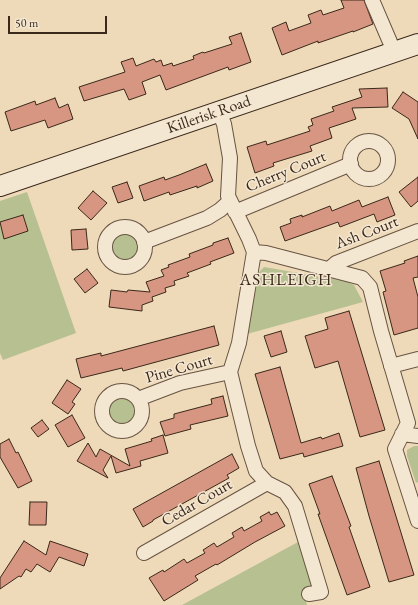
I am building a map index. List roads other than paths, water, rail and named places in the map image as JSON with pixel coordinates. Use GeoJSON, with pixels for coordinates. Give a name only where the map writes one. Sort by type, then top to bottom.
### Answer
{"type":"FeatureCollection","features":[{"type":"Feature","properties":{"kind":"main road","name":"Killerisk Road"},"geometry":{"type":"LineString","coordinates":[[0,186],[418,44]]}},
{"type":"Feature","properties":{"kind":"street"},"geometry":{"type":"LineString","coordinates":[[372,0],[393,52]]}},
{"type":"Feature","properties":{"kind":"street"},"geometry":{"type":"LineString","coordinates":[[219,112],[224,124],[230,158],[228,196],[254,252],[238,343],[230,372],[256,471],[267,483],[285,492],[295,506],[321,592],[309,594]]}},
{"type":"Feature","properties":{"kind":"street","name":"Cherry Court"},"geometry":{"type":"LineString","coordinates":[[144,242],[207,218],[220,210],[351,164]]}},
{"type":"Feature","properties":{"kind":"street","name":"Ash Court"},"geometry":{"type":"LineString","coordinates":[[329,270],[336,263],[418,231]]}},
{"type":"Feature","properties":{"kind":"street"},"geometry":{"type":"LineString","coordinates":[[254,252],[266,253],[362,278],[370,287],[408,424],[395,449],[418,521]]}},
{"type":"Feature","properties":{"kind":"street"},"geometry":{"type":"LineString","coordinates":[[391,366],[418,359]]}},
{"type":"Feature","properties":{"kind":"street","name":"Pine Court"},"geometry":{"type":"LineString","coordinates":[[138,399],[180,383],[230,372]]}},
{"type":"Feature","properties":{"kind":"street"},"geometry":{"type":"LineString","coordinates":[[402,434],[418,436]]}},
{"type":"Feature","properties":{"kind":"street","name":"Cedar Court"},"geometry":{"type":"LineString","coordinates":[[144,553],[267,483]]}},
{"type":"Feature","properties":{"kind":"district","name":"ASHLEIGH"},"geometry":{"type":"Point","coordinates":[286,280]}}]}
